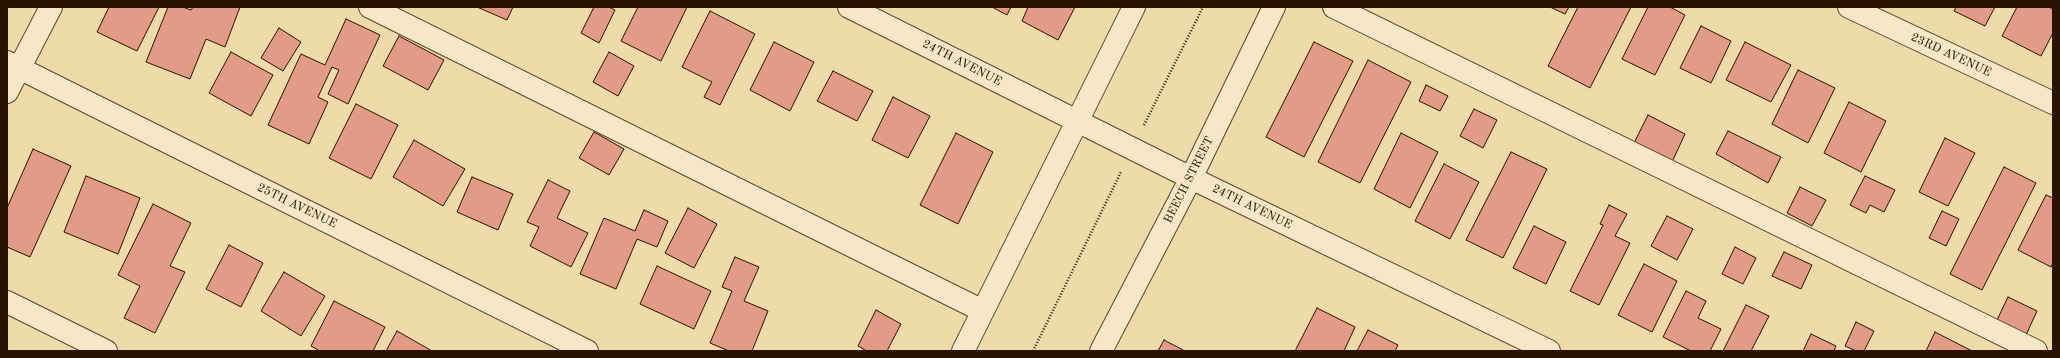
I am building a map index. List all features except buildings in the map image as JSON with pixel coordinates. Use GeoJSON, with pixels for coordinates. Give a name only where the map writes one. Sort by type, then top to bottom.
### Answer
{"type":"FeatureCollection","features":[{"type":"Feature","properties":{"kind":"street"},"geometry":{"type":"LineString","coordinates":[[7,92],[13,65],[51,7]]}},
{"type":"Feature","properties":{"kind":"street"},"geometry":{"type":"LineString","coordinates":[[370,7],[983,311]]}},
{"type":"Feature","properties":{"kind":"street","name":"24TH AVENUE"},"geometry":{"type":"LineString","coordinates":[[849,7],[1191,178],[1549,351]]}},
{"type":"Feature","properties":{"kind":"street"},"geometry":{"type":"LineString","coordinates":[[963,351],[1134,7]]}},
{"type":"Feature","properties":{"kind":"street","name":"BEECH STREET"},"geometry":{"type":"LineString","coordinates":[[1101,351],[1191,178],[1274,7]]}},
{"type":"Feature","properties":{"kind":"street"},"geometry":{"type":"LineString","coordinates":[[1334,7],[2036,351]]}},
{"type":"Feature","properties":{"kind":"street","name":"23RD AVENUE"},"geometry":{"type":"LineString","coordinates":[[1849,7],[2053,103]]}},
{"type":"Feature","properties":{"kind":"street","name":"25TH AVENUE"},"geometry":{"type":"LineString","coordinates":[[13,65],[587,351]]}},
{"type":"Feature","properties":{"kind":"street"},"geometry":{"type":"LineString","coordinates":[[7,302],[106,351]]}},
{"type":"Feature","properties":{"kind":"path"},"geometry":{"type":"LineString","coordinates":[[1033,351],[1203,7]]}}]}
